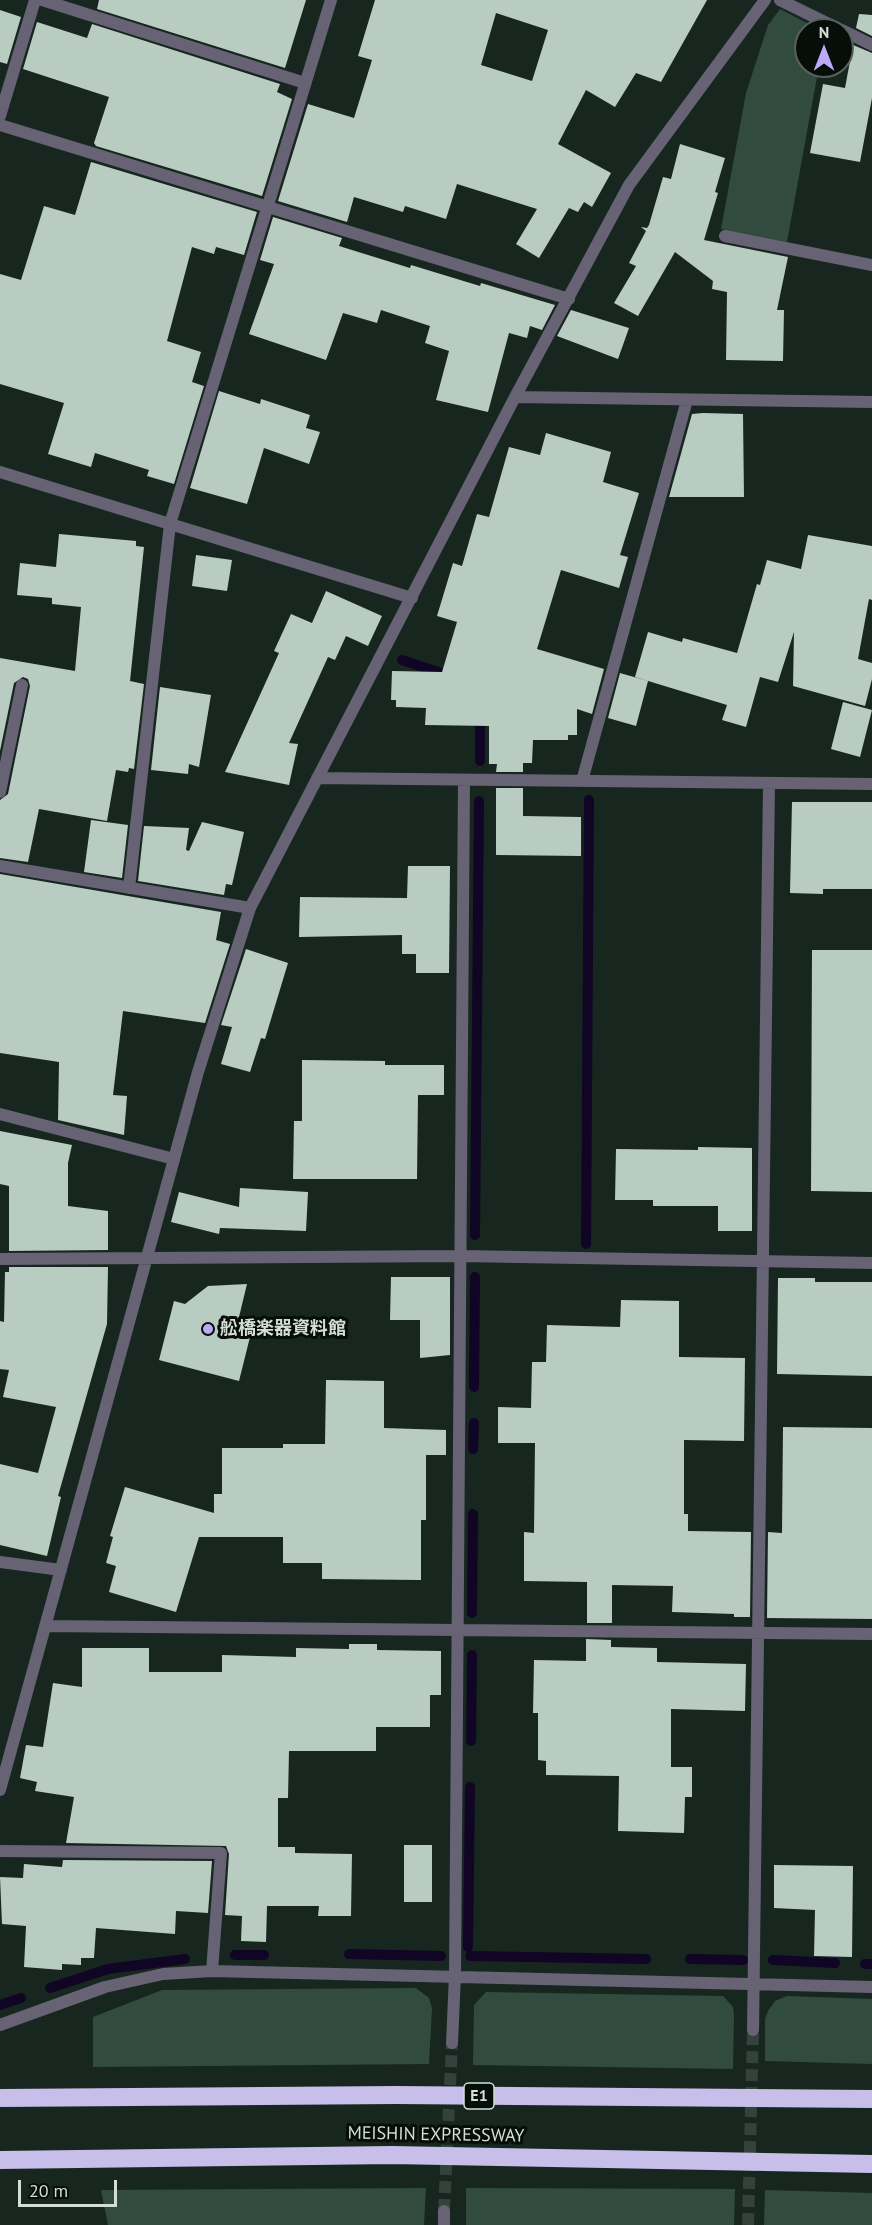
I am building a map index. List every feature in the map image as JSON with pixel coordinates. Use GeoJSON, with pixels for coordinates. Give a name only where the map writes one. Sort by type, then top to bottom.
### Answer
{"type":"FeatureCollection","features":[{"type":"Feature","properties":{"kind":"highway","name":"E1"},"geometry":{"type":"LineString","coordinates":[[0,2097],[396,2095],[872,2099]]}},
{"type":"Feature","properties":{"kind":"highway","name":"MEISHIN EXPRESSWAY"},"geometry":{"type":"LineString","coordinates":[[0,2160],[392,2155],[872,2164]]}},
{"type":"Feature","properties":{"kind":"street"},"geometry":{"type":"LineString","coordinates":[[0,116],[35,0]]}},
{"type":"Feature","properties":{"kind":"street"},"geometry":{"type":"LineString","coordinates":[[42,0],[305,83]]}},
{"type":"Feature","properties":{"kind":"street"},"geometry":{"type":"LineString","coordinates":[[129,888],[170,524],[331,0]]}},
{"type":"Feature","properties":{"kind":"street"},"geometry":{"type":"LineString","coordinates":[[0,1790],[198,1072],[250,908],[515,397],[629,185],[765,0]]}},
{"type":"Feature","properties":{"kind":"street"},"geometry":{"type":"LineString","coordinates":[[780,0],[817,18]]}},
{"type":"Feature","properties":{"kind":"street"},"geometry":{"type":"LineString","coordinates":[[854,36],[872,45]]}},
{"type":"Feature","properties":{"kind":"street"},"geometry":{"type":"LineString","coordinates":[[0,125],[569,298]]}},
{"type":"Feature","properties":{"kind":"street"},"geometry":{"type":"LineString","coordinates":[[725,236],[872,265]]}},
{"type":"Feature","properties":{"kind":"street"},"geometry":{"type":"LineString","coordinates":[[515,397],[872,402]]}},
{"type":"Feature","properties":{"kind":"street"},"geometry":{"type":"LineString","coordinates":[[582,781],[687,400]]}},
{"type":"Feature","properties":{"kind":"street"},"geometry":{"type":"LineString","coordinates":[[0,472],[412,598]]}},
{"type":"Feature","properties":{"kind":"street"},"geometry":{"type":"LineString","coordinates":[[0,792],[22,686]]}},
{"type":"Feature","properties":{"kind":"street"},"geometry":{"type":"LineString","coordinates":[[317,778],[872,784]]}},
{"type":"Feature","properties":{"kind":"street"},"geometry":{"type":"LineString","coordinates":[[452,2043],[455,1975],[464,780]]}},
{"type":"Feature","properties":{"kind":"street"},"geometry":{"type":"LineString","coordinates":[[753,2030],[769,783]]}},
{"type":"Feature","properties":{"kind":"street"},"geometry":{"type":"LineString","coordinates":[[0,866],[250,908]]}},
{"type":"Feature","properties":{"kind":"street"},"geometry":{"type":"LineString","coordinates":[[0,1114],[174,1159]]}},
{"type":"Feature","properties":{"kind":"street"},"geometry":{"type":"LineString","coordinates":[[0,1259],[146,1260],[461,1256],[872,1263]]}},
{"type":"Feature","properties":{"kind":"street"},"geometry":{"type":"LineString","coordinates":[[0,1562],[61,1570]]}},
{"type":"Feature","properties":{"kind":"street"},"geometry":{"type":"LineString","coordinates":[[45,1626],[872,1634]]}},
{"type":"Feature","properties":{"kind":"street"},"geometry":{"type":"LineString","coordinates":[[0,1851],[221,1853],[212,1971]]}},
{"type":"Feature","properties":{"kind":"street"},"geometry":{"type":"LineString","coordinates":[[0,2025],[105,1987],[163,1974],[212,1971],[755,1982],[872,1987]]}},
{"type":"Feature","properties":{"kind":"street"},"geometry":{"type":"LineString","coordinates":[[444,2211],[444,2225]]}},
{"type":"Feature","properties":{"kind":"green space"},"geometry":{"type":"Polygon","coordinates":[[[780,9],[797,18],[794,18],[794,78],[817,78],[787,242],[721,229],[746,93],[768,25],[780,9]]]}},
{"type":"Feature","properties":{"kind":"green space"},"geometry":{"type":"Polygon","coordinates":[[[416,1988],[429,1998],[432,2008],[429,2064],[93,2067],[93,2017],[162,1990],[416,1988]]]}},
{"type":"Feature","properties":{"kind":"green space"},"geometry":{"type":"Polygon","coordinates":[[[486,1992],[723,1996],[733,2007],[733,2069],[473,2065],[474,2005],[486,1992]]]}},
{"type":"Feature","properties":{"kind":"green space"},"geometry":{"type":"Polygon","coordinates":[[[787,1996],[872,1999],[872,2064],[765,2061],[765,2019],[775,2001],[787,1996]]]}},
{"type":"Feature","properties":{"kind":"green space"},"geometry":{"type":"Polygon","coordinates":[[[426,2188],[424,2225],[108,2225],[101,2190],[426,2188]]]}},
{"type":"Feature","properties":{"kind":"green space"},"geometry":{"type":"Polygon","coordinates":[[[466,2188],[735,2189],[734,2225],[466,2225],[466,2188]]]}},
{"type":"Feature","properties":{"kind":"green space"},"geometry":{"type":"Polygon","coordinates":[[[765,2190],[872,2193],[872,2225],[764,2225],[765,2190]]]}},
{"type":"Feature","properties":{"kind":"building"},"geometry":{"type":"Polygon","coordinates":[[[99,0],[306,0],[285,68],[97,9],[99,0]]]}},
{"type":"Feature","properties":{"kind":"building"},"geometry":{"type":"Polygon","coordinates":[[[375,0],[707,0],[661,82],[636,73],[615,107],[586,90],[558,144],[611,173],[592,207],[584,202],[578,212],[569,208],[539,258],[516,244],[537,209],[457,184],[446,219],[405,206],[403,212],[354,197],[347,222],[278,201],[308,104],[354,118],[372,60],[358,56],[375,0]],[[496,13],[481,65],[532,81],[548,30],[496,13]]]}},
{"type":"Feature","properties":{"kind":"building"},"geometry":{"type":"Polygon","coordinates":[[[0,10],[21,17],[7,64],[0,62],[0,10]]]}},
{"type":"Feature","properties":{"kind":"building"},"geometry":{"type":"Polygon","coordinates":[[[859,14],[872,15],[872,36],[856,28],[859,14]]]}},
{"type":"Feature","properties":{"kind":"building"},"geometry":{"type":"Polygon","coordinates":[[[37,22],[87,38],[92,24],[280,84],[277,92],[292,99],[262,196],[96,146],[94,143],[109,97],[23,69],[37,22]]]}},
{"type":"Feature","properties":{"kind":"building"},"geometry":{"type":"Polygon","coordinates":[[[854,45],[872,53],[872,98],[860,162],[810,153],[823,84],[845,88],[847,78],[854,78],[854,45]]]}},
{"type":"Feature","properties":{"kind":"building"},"geometry":{"type":"Polygon","coordinates":[[[680,144],[725,158],[715,192],[718,193],[704,240],[788,257],[777,310],[784,310],[783,361],[726,360],[727,292],[712,289],[713,281],[675,252],[638,316],[614,303],[636,266],[629,263],[646,231],[641,227],[647,228],[649,225],[663,177],[671,179],[680,144]]]}},
{"type":"Feature","properties":{"kind":"building"},"geometry":{"type":"Polygon","coordinates":[[[91,162],[257,212],[244,255],[216,247],[214,254],[192,247],[167,341],[201,352],[192,382],[204,386],[174,484],[147,476],[149,470],[95,453],[91,467],[48,454],[64,403],[0,384],[0,274],[21,280],[44,206],[75,215],[91,162]]]}},
{"type":"Feature","properties":{"kind":"building"},"geometry":{"type":"Polygon","coordinates":[[[273,217],[342,238],[339,246],[410,268],[411,265],[555,305],[542,330],[530,326],[527,338],[509,333],[488,412],[436,400],[449,351],[425,343],[430,326],[381,310],[377,323],[343,313],[326,360],[249,334],[274,264],[260,260],[273,217]]]}},
{"type":"Feature","properties":{"kind":"building"},"geometry":{"type":"Polygon","coordinates":[[[571,310],[629,328],[618,359],[557,336],[571,310]]]}},
{"type":"Feature","properties":{"kind":"building"},"geometry":{"type":"Polygon","coordinates":[[[219,391],[260,404],[261,399],[310,415],[306,428],[320,432],[309,464],[264,448],[247,504],[190,488],[219,391]]]}},
{"type":"Feature","properties":{"kind":"building"},"geometry":{"type":"Polygon","coordinates":[[[692,414],[743,414],[744,497],[669,497],[692,414]]]}},
{"type":"Feature","properties":{"kind":"building"},"geometry":{"type":"Polygon","coordinates":[[[546,433],[611,452],[603,482],[639,493],[620,555],[628,557],[619,588],[561,570],[537,649],[604,669],[592,714],[577,709],[577,735],[568,735],[568,740],[533,740],[532,763],[523,763],[523,772],[496,772],[497,764],[489,764],[489,726],[425,725],[426,708],[396,707],[396,700],[391,700],[392,671],[442,672],[457,622],[437,616],[453,563],[462,566],[477,514],[489,517],[509,447],[540,455],[546,433]]]}},
{"type":"Feature","properties":{"kind":"building"},"geometry":{"type":"Polygon","coordinates":[[[59,534],[136,541],[136,546],[144,547],[130,681],[144,684],[134,769],[129,768],[128,772],[116,770],[107,821],[39,809],[28,862],[0,858],[0,800],[8,794],[30,686],[28,679],[23,677],[14,683],[0,751],[0,658],[75,671],[81,607],[52,604],[52,598],[17,595],[20,563],[56,567],[59,534]]]}},
{"type":"Feature","properties":{"kind":"building"},"geometry":{"type":"Polygon","coordinates":[[[808,535],[872,546],[872,600],[869,599],[858,659],[872,663],[872,679],[865,706],[793,686],[794,632],[778,682],[760,677],[746,727],[722,720],[727,705],[635,677],[648,632],[682,642],[683,638],[737,653],[757,584],[760,585],[767,560],[801,569],[808,535]]]}},
{"type":"Feature","properties":{"kind":"building"},"geometry":{"type":"Polygon","coordinates":[[[196,555],[232,560],[227,591],[192,586],[196,555]]]}},
{"type":"Feature","properties":{"kind":"building"},"geometry":{"type":"Polygon","coordinates":[[[326,591],[382,616],[368,646],[346,636],[335,660],[328,657],[289,743],[298,744],[289,785],[225,772],[279,653],[274,651],[291,614],[312,623],[326,591]]]}},
{"type":"Feature","properties":{"kind":"building"},"geometry":{"type":"Polygon","coordinates":[[[620,673],[648,681],[636,726],[608,718],[620,673]]]}},
{"type":"Feature","properties":{"kind":"building"},"geometry":{"type":"Polygon","coordinates":[[[160,687],[211,695],[199,767],[189,764],[188,774],[151,770],[160,687]]]}},
{"type":"Feature","properties":{"kind":"building"},"geometry":{"type":"Polygon","coordinates":[[[843,702],[872,710],[860,757],[831,749],[843,702]]]}},
{"type":"Feature","properties":{"kind":"building"},"geometry":{"type":"Polygon","coordinates":[[[496,788],[523,788],[523,816],[581,817],[581,856],[496,855],[496,788]]]}},
{"type":"Feature","properties":{"kind":"building"},"geometry":{"type":"Polygon","coordinates":[[[792,802],[872,802],[872,889],[823,889],[823,894],[790,893],[792,802]]]}},
{"type":"Feature","properties":{"kind":"building"},"geometry":{"type":"Polygon","coordinates":[[[91,820],[128,825],[122,878],[84,872],[91,820]]]}},
{"type":"Feature","properties":{"kind":"building"},"geometry":{"type":"Polygon","coordinates":[[[202,822],[244,832],[232,885],[226,884],[224,895],[138,881],[144,826],[189,828],[186,850],[189,851],[202,822]]]}},
{"type":"Feature","properties":{"kind":"building"},"geometry":{"type":"Polygon","coordinates":[[[408,866],[450,866],[449,973],[416,973],[416,954],[402,954],[402,935],[299,937],[300,897],[407,898],[408,866]]]}},
{"type":"Feature","properties":{"kind":"building"},"geometry":{"type":"Polygon","coordinates":[[[0,874],[221,912],[216,940],[230,944],[205,1023],[123,1011],[113,1095],[127,1096],[124,1135],[58,1120],[59,1062],[0,1053],[0,874]]]}},
{"type":"Feature","properties":{"kind":"building"},"geometry":{"type":"Polygon","coordinates":[[[246,949],[288,963],[265,1039],[261,1038],[250,1072],[221,1064],[232,1027],[221,1025],[246,949]]]}},
{"type":"Feature","properties":{"kind":"building"},"geometry":{"type":"Polygon","coordinates":[[[812,950],[872,950],[872,1192],[811,1191],[812,950]]]}},
{"type":"Feature","properties":{"kind":"building"},"geometry":{"type":"Polygon","coordinates":[[[302,1060],[385,1061],[385,1065],[444,1065],[444,1095],[418,1095],[417,1179],[293,1179],[294,1121],[302,1121],[302,1060]]]}},
{"type":"Feature","properties":{"kind":"building"},"geometry":{"type":"Polygon","coordinates":[[[0,1131],[72,1145],[68,1163],[68,1206],[108,1211],[108,1250],[9,1251],[9,1186],[0,1184],[0,1131]]]}},
{"type":"Feature","properties":{"kind":"building"},"geometry":{"type":"Polygon","coordinates":[[[698,1147],[752,1148],[752,1231],[718,1231],[718,1206],[653,1206],[653,1200],[615,1200],[616,1149],[698,1150],[698,1147]]]}},
{"type":"Feature","properties":{"kind":"building"},"geometry":{"type":"Polygon","coordinates":[[[240,1188],[308,1192],[306,1231],[220,1228],[219,1234],[171,1222],[179,1192],[239,1207],[240,1188]]]}},
{"type":"Feature","properties":{"kind":"building"},"geometry":{"type":"Polygon","coordinates":[[[9,1267],[108,1267],[107,1324],[58,1496],[61,1497],[47,1556],[0,1545],[0,1464],[38,1473],[56,1407],[3,1397],[9,1370],[0,1369],[0,1321],[4,1322],[5,1272],[9,1272],[9,1267]]]}},
{"type":"Feature","properties":{"kind":"building"},"geometry":{"type":"Polygon","coordinates":[[[391,1277],[450,1277],[450,1355],[420,1358],[420,1320],[390,1320],[391,1277]]]}},
{"type":"Feature","properties":{"kind":"building"},"geometry":{"type":"Polygon","coordinates":[[[778,1278],[815,1278],[815,1282],[872,1282],[872,1376],[777,1374],[778,1278]]]}},
{"type":"Feature","properties":{"kind":"building"},"geometry":{"type":"Polygon","coordinates":[[[247,1284],[239,1317],[254,1321],[239,1381],[159,1360],[174,1301],[185,1304],[208,1286],[247,1284]]]}},
{"type":"Feature","properties":{"kind":"building"},"geometry":{"type":"Polygon","coordinates":[[[621,1300],[679,1301],[679,1357],[745,1358],[744,1441],[684,1440],[684,1514],[688,1514],[688,1531],[751,1532],[750,1617],[734,1617],[734,1614],[672,1612],[673,1586],[612,1585],[612,1623],[587,1623],[587,1582],[524,1581],[524,1532],[534,1533],[535,1443],[498,1443],[498,1407],[531,1408],[532,1362],[546,1362],[547,1325],[620,1327],[621,1300]]]}},
{"type":"Feature","properties":{"kind":"building"},"geometry":{"type":"Polygon","coordinates":[[[326,1380],[384,1381],[384,1428],[446,1430],[446,1455],[426,1455],[426,1520],[421,1520],[421,1580],[322,1579],[322,1563],[283,1563],[283,1537],[199,1537],[176,1612],[109,1592],[116,1566],[106,1563],[113,1537],[110,1536],[125,1487],[214,1513],[214,1494],[222,1494],[222,1448],[283,1448],[283,1444],[325,1444],[326,1380]]]}},
{"type":"Feature","properties":{"kind":"building"},"geometry":{"type":"Polygon","coordinates":[[[783,1427],[872,1428],[872,1619],[767,1618],[768,1532],[782,1533],[783,1427]]]}},
{"type":"Feature","properties":{"kind":"building"},"geometry":{"type":"Polygon","coordinates":[[[586,1639],[611,1640],[611,1647],[657,1648],[657,1662],[746,1664],[745,1711],[671,1709],[671,1767],[692,1767],[692,1797],[685,1797],[684,1833],[618,1831],[619,1776],[546,1775],[546,1761],[538,1760],[538,1713],[533,1713],[534,1660],[586,1661],[586,1639]]]}},
{"type":"Feature","properties":{"kind":"building"},"geometry":{"type":"Polygon","coordinates":[[[349,1644],[377,1644],[377,1650],[441,1651],[441,1695],[430,1695],[430,1727],[376,1727],[376,1751],[289,1751],[288,1798],[278,1798],[278,1847],[295,1847],[295,1853],[352,1854],[351,1916],[318,1916],[319,1906],[267,1906],[266,1942],[241,1941],[242,1916],[225,1915],[229,1854],[226,1846],[66,1843],[74,1797],[35,1791],[37,1782],[20,1778],[26,1745],[43,1747],[53,1683],[82,1687],[82,1648],[149,1648],[149,1672],[222,1672],[222,1655],[296,1657],[296,1648],[349,1649],[349,1644]]]}},
{"type":"Feature","properties":{"kind":"building"},"geometry":{"type":"Polygon","coordinates":[[[404,1845],[432,1845],[432,1902],[404,1902],[404,1845]]]}},
{"type":"Feature","properties":{"kind":"building"},"geometry":{"type":"Polygon","coordinates":[[[63,1860],[212,1861],[208,1913],[176,1911],[175,1934],[96,1928],[94,1958],[81,1958],[81,1965],[62,1964],[62,1970],[24,1967],[26,1926],[2,1924],[0,1877],[23,1878],[24,1864],[62,1867],[63,1860]]]}},
{"type":"Feature","properties":{"kind":"building"},"geometry":{"type":"Polygon","coordinates":[[[774,1865],[853,1866],[852,1957],[814,1956],[815,1910],[774,1908],[774,1865]]]}},
{"type":"Feature","properties":{"kind":"waterway"},"geometry":{"type":"LineString","coordinates":[[402,660],[450,676]]}},
{"type":"Feature","properties":{"kind":"waterway"},"geometry":{"type":"LineString","coordinates":[[480,711],[480,761]]}},
{"type":"Feature","properties":{"kind":"waterway"},"geometry":{"type":"LineString","coordinates":[[586,1244],[589,800]]}},
{"type":"Feature","properties":{"kind":"waterway"},"geometry":{"type":"LineString","coordinates":[[475,1235],[479,801]]}},
{"type":"Feature","properties":{"kind":"waterway"},"geometry":{"type":"LineString","coordinates":[[474,1387],[475,1277]]}},
{"type":"Feature","properties":{"kind":"waterway"},"geometry":{"type":"LineString","coordinates":[[473,1449],[474,1423]]}},
{"type":"Feature","properties":{"kind":"waterway"},"geometry":{"type":"LineString","coordinates":[[472,1613],[473,1514]]}},
{"type":"Feature","properties":{"kind":"waterway"},"geometry":{"type":"LineString","coordinates":[[471,1741],[472,1655]]}},
{"type":"Feature","properties":{"kind":"waterway"},"geometry":{"type":"LineString","coordinates":[[468,1947],[470,1787]]}},
{"type":"Feature","properties":{"kind":"waterway"},"geometry":{"type":"LineString","coordinates":[[349,1954],[441,1956]]}},
{"type":"Feature","properties":{"kind":"waterway"},"geometry":{"type":"LineString","coordinates":[[235,1955],[264,1955]]}},
{"type":"Feature","properties":{"kind":"waterway"},"geometry":{"type":"LineString","coordinates":[[470,1956],[646,1959]]}},
{"type":"Feature","properties":{"kind":"waterway"},"geometry":{"type":"LineString","coordinates":[[50,1988],[108,1969],[185,1959]]}},
{"type":"Feature","properties":{"kind":"waterway"},"geometry":{"type":"LineString","coordinates":[[690,1959],[743,1960]]}},
{"type":"Feature","properties":{"kind":"waterway"},"geometry":{"type":"LineString","coordinates":[[773,1960],[835,1963]]}},
{"type":"Feature","properties":{"kind":"waterway"},"geometry":{"type":"LineString","coordinates":[[865,1964],[872,1964]]}},
{"type":"Feature","properties":{"kind":"waterway"},"geometry":{"type":"LineString","coordinates":[[0,2005],[21,1998]]}},
{"type":"Feature","properties":{"kind":"tunnel"},"geometry":{"type":"LineString","coordinates":[[748,2225],[753,2030]]}},
{"type":"Feature","properties":{"kind":"tunnel"},"geometry":{"type":"LineString","coordinates":[[444,2211],[452,2043]]}},
{"type":"Feature","properties":{"kind":"place","name":"舩橋楽器資料館"},"geometry":{"type":"Point","coordinates":[208,1329]}}]}
